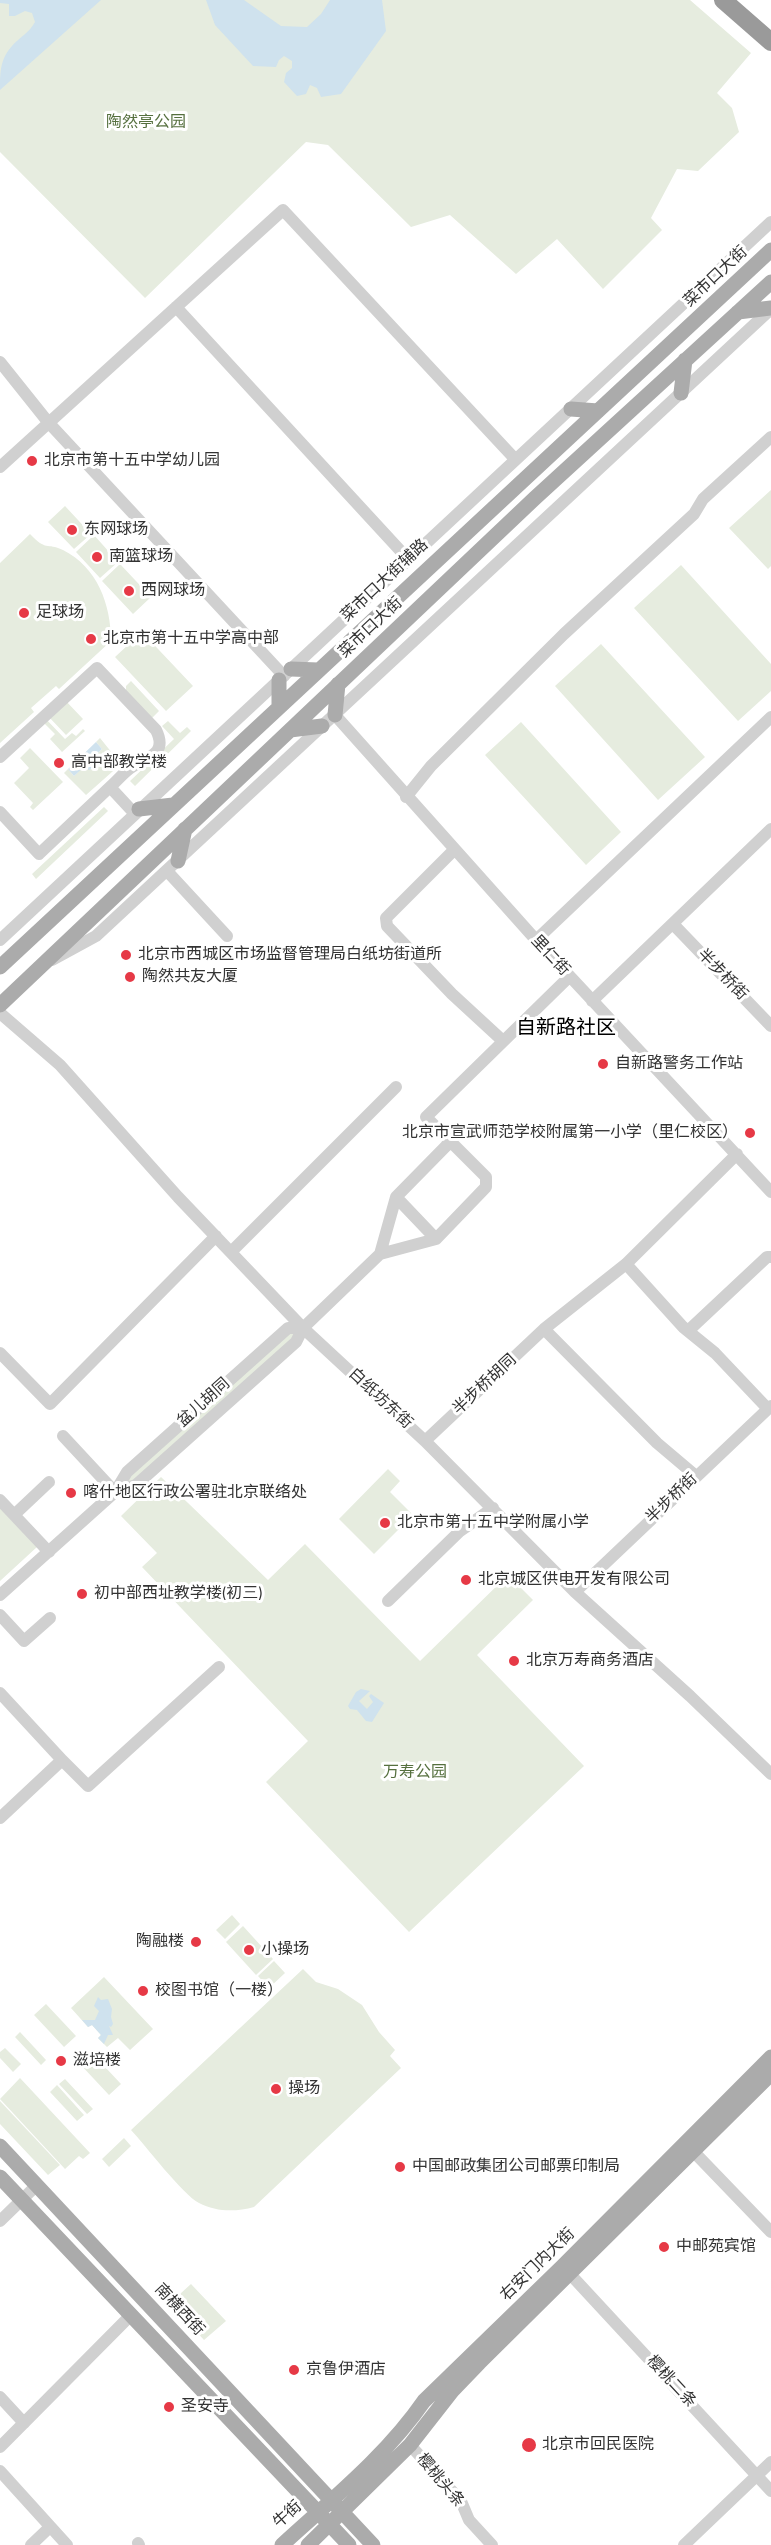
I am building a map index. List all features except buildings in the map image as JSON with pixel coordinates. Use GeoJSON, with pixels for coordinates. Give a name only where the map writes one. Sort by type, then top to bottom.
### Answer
{"type":"FeatureCollection","features":[{"type":"Feature","properties":{"kind":"highway"},"geometry":{"type":"LineString","coordinates":[[723,0],[771,42]]}},
{"type":"Feature","properties":{"kind":"main road","name":"菜市口大街"},"geometry":{"type":"LineString","coordinates":[[0,967],[771,250]]}},
{"type":"Feature","properties":{"kind":"main road","name":"菜市口大街"},"geometry":{"type":"LineString","coordinates":[[2,1015],[43,965],[184,829],[535,498],[771,282]]}},
{"type":"Feature","properties":{"kind":"main road"},"geometry":{"type":"LineString","coordinates":[[738,312],[771,308]]}},
{"type":"Feature","properties":{"kind":"main road"},"geometry":{"type":"LineString","coordinates":[[681,393],[686,360]]}},
{"type":"Feature","properties":{"kind":"main road"},"geometry":{"type":"LineString","coordinates":[[571,409],[598,411]]}},
{"type":"Feature","properties":{"kind":"main road"},"geometry":{"type":"LineString","coordinates":[[279,706],[285,675],[318,670]]}},
{"type":"Feature","properties":{"kind":"main road"},"geometry":{"type":"LineString","coordinates":[[335,715],[338,684]]}},
{"type":"Feature","properties":{"kind":"main road"},"geometry":{"type":"LineString","coordinates":[[290,730],[322,726]]}},
{"type":"Feature","properties":{"kind":"main road"},"geometry":{"type":"LineString","coordinates":[[137,811],[173,805]]}},
{"type":"Feature","properties":{"kind":"main road"},"geometry":{"type":"LineString","coordinates":[[172,866],[184,829]]}},
{"type":"Feature","properties":{"kind":"main road","name":"右安门内大街"},"geometry":{"type":"LineString","coordinates":[[689,2148],[771,2057]]}},
{"type":"Feature","properties":{"kind":"main road","name":"右安门内大街"},"geometry":{"type":"LineString","coordinates":[[342,2511],[410,2445],[453,2390],[567,2270],[689,2148],[771,2074]]}},
{"type":"Feature","properties":{"kind":"main road","name":"南横西街"},"geometry":{"type":"LineString","coordinates":[[0,2146],[373,2545]]}},
{"type":"Feature","properties":{"kind":"main road"},"geometry":{"type":"LineString","coordinates":[[0,2177],[349,2545]]}},
{"type":"Feature","properties":{"kind":"main road","name":"右安门内大街"},"geometry":{"type":"LineString","coordinates":[[318,2512],[403,2429],[424,2401],[567,2270]]}},
{"type":"Feature","properties":{"kind":"main road","name":"牛街"},"geometry":{"type":"LineString","coordinates":[[308,2545],[342,2511]]}},
{"type":"Feature","properties":{"kind":"main road","name":"牛街"},"geometry":{"type":"LineString","coordinates":[[282,2545],[318,2512]]}},
{"type":"Feature","properties":{"kind":"street"},"geometry":{"type":"LineString","coordinates":[[715,0],[771,49]]}},
{"type":"Feature","properties":{"kind":"street"},"geometry":{"type":"LineString","coordinates":[[0,467],[283,210],[515,459]]}},
{"type":"Feature","properties":{"kind":"street","name":"菜市口大街辅路"},"geometry":{"type":"LineString","coordinates":[[0,940],[771,222]]}},
{"type":"Feature","properties":{"kind":"street"},"geometry":{"type":"LineString","coordinates":[[176,307],[408,559]]}},
{"type":"Feature","properties":{"kind":"street"},"geometry":{"type":"LineString","coordinates":[[43,965],[96,936],[771,308]]}},
{"type":"Feature","properties":{"kind":"street"},"geometry":{"type":"LineString","coordinates":[[0,362],[48,422],[285,675]]}},
{"type":"Feature","properties":{"kind":"street"},"geometry":{"type":"LineString","coordinates":[[406,797],[431,766],[564,634],[694,514],[703,499],[771,436]]}},
{"type":"Feature","properties":{"kind":"street"},"geometry":{"type":"LineString","coordinates":[[0,757],[97,668],[156,730],[160,740],[160,747],[154,755],[132,767],[39,854],[0,812]]}},
{"type":"Feature","properties":{"kind":"street","name":"里仁街"},"geometry":{"type":"LineString","coordinates":[[335,715],[569,977],[771,1192]]}},
{"type":"Feature","properties":{"kind":"street"},"geometry":{"type":"LineString","coordinates":[[536,940],[771,717]]}},
{"type":"Feature","properties":{"kind":"street"},"geometry":{"type":"LineString","coordinates":[[110,787],[137,811]]}},
{"type":"Feature","properties":{"kind":"street"},"geometry":{"type":"LineString","coordinates":[[592,1001],[771,829]]}},
{"type":"Feature","properties":{"kind":"street"},"geometry":{"type":"LineString","coordinates":[[454,850],[386,918],[387,926],[452,994],[503,1041]]}},
{"type":"Feature","properties":{"kind":"street"},"geometry":{"type":"LineString","coordinates":[[172,866],[227,936]]}},
{"type":"Feature","properties":{"kind":"street","name":"半步桥街"},"geometry":{"type":"LineString","coordinates":[[673,924],[771,1026]]}},
{"type":"Feature","properties":{"kind":"street"},"geometry":{"type":"LineString","coordinates":[[380,1254],[436,1239],[486,1187],[486,1177],[426,1117],[569,977]]}},
{"type":"Feature","properties":{"kind":"street","name":"白纸坊东街"},"geometry":{"type":"LineString","coordinates":[[2,1015],[60,1065],[303,1328],[493,1508],[574,1592],[690,1696],[771,1774]]}},
{"type":"Feature","properties":{"kind":"street"},"geometry":{"type":"LineString","coordinates":[[231,1252],[396,1087]]}},
{"type":"Feature","properties":{"kind":"street"},"geometry":{"type":"LineString","coordinates":[[380,1254],[396,1197],[451,1141]]}},
{"type":"Feature","properties":{"kind":"street","name":"半步桥胡同"},"geometry":{"type":"LineString","coordinates":[[425,1442],[544,1329],[626,1264],[737,1154]]}},
{"type":"Feature","properties":{"kind":"street"},"geometry":{"type":"LineString","coordinates":[[396,1197],[436,1239]]}},
{"type":"Feature","properties":{"kind":"street"},"geometry":{"type":"LineString","coordinates":[[0,1353],[50,1404],[216,1236]]}},
{"type":"Feature","properties":{"kind":"street","name":"盆儿胡同"},"geometry":{"type":"LineString","coordinates":[[0,1595],[115,1492],[127,1472],[288,1328],[303,1328],[380,1254]]}},
{"type":"Feature","properties":{"kind":"street"},"geometry":{"type":"LineString","coordinates":[[688,1331],[767,1257],[771,1257]]}},
{"type":"Feature","properties":{"kind":"street"},"geometry":{"type":"LineString","coordinates":[[626,1264],[688,1331],[715,1353],[769,1408]]}},
{"type":"Feature","properties":{"kind":"street"},"geometry":{"type":"LineString","coordinates":[[544,1329],[657,1443],[696,1476]]}},
{"type":"Feature","properties":{"kind":"street","name":"半步桥街"},"geometry":{"type":"LineString","coordinates":[[574,1592],[769,1408]]}},
{"type":"Feature","properties":{"kind":"street"},"geometry":{"type":"LineString","coordinates":[[63,1436],[115,1492]]}},
{"type":"Feature","properties":{"kind":"street"},"geometry":{"type":"LineString","coordinates":[[14,1515],[49,1482]]}},
{"type":"Feature","properties":{"kind":"street"},"geometry":{"type":"LineString","coordinates":[[0,1500],[49,1552]]}},
{"type":"Feature","properties":{"kind":"street"},"geometry":{"type":"LineString","coordinates":[[388,1601],[460,1531],[493,1508]]}},
{"type":"Feature","properties":{"kind":"street"},"geometry":{"type":"LineString","coordinates":[[0,1615],[24,1641],[50,1618]]}},
{"type":"Feature","properties":{"kind":"street"},"geometry":{"type":"LineString","coordinates":[[0,1694],[88,1786],[219,1667]]}},
{"type":"Feature","properties":{"kind":"street"},"geometry":{"type":"LineString","coordinates":[[0,1818],[62,1760]]}},
{"type":"Feature","properties":{"kind":"street"},"geometry":{"type":"LineString","coordinates":[[689,2148],[771,2232]]}},
{"type":"Feature","properties":{"kind":"street"},"geometry":{"type":"LineString","coordinates":[[0,2221],[37,2185]]}},
{"type":"Feature","properties":{"kind":"street","name":"樱桃二条"},"geometry":{"type":"LineString","coordinates":[[567,2270],[771,2491]]}},
{"type":"Feature","properties":{"kind":"street"},"geometry":{"type":"LineString","coordinates":[[0,2446],[131,2315]]}},
{"type":"Feature","properties":{"kind":"street"},"geometry":{"type":"LineString","coordinates":[[0,2397],[24,2423]]}},
{"type":"Feature","properties":{"kind":"street","name":"樱桃头条"},"geometry":{"type":"LineString","coordinates":[[410,2445],[461,2501],[469,2520],[492,2545]]}},
{"type":"Feature","properties":{"kind":"street"},"geometry":{"type":"LineString","coordinates":[[684,2545],[771,2462]]}},
{"type":"Feature","properties":{"kind":"street"},"geometry":{"type":"LineString","coordinates":[[0,2471],[67,2545]]}},
{"type":"Feature","properties":{"kind":"street"},"geometry":{"type":"LineString","coordinates":[[31,2545],[50,2527]]}},
{"type":"Feature","properties":{"kind":"green space","name":"陶然亭公园"},"geometry":{"type":"Polygon","coordinates":[[[0,0],[690,0],[751,53],[717,93],[732,108],[739,132],[698,171],[677,169],[651,218],[662,230],[603,289],[557,239],[516,274],[450,215],[411,227],[328,145],[306,142],[145,298],[0,152],[0,0]]]}},
{"type":"Feature","properties":{"kind":"green space"},"geometry":{"type":"Polygon","coordinates":[[[771,490],[771,566],[768,569],[729,528],[771,490]]]}},
{"type":"Feature","properties":{"kind":"green space","name":"东网球场"},"geometry":{"type":"Polygon","coordinates":[[[65,506],[91,534],[74,549],[48,522],[65,506]]]}},
{"type":"Feature","properties":{"kind":"green space"},"geometry":{"type":"Polygon","coordinates":[[[30,534],[43,545],[63,550],[85,566],[105,600],[111,641],[59,689],[56,686],[31,708],[34,712],[0,743],[0,563],[30,534]]]}},
{"type":"Feature","properties":{"kind":"green space","name":"南篮球场"},"geometry":{"type":"Polygon","coordinates":[[[94,535],[118,562],[100,578],[76,552],[94,535]]]}},
{"type":"Feature","properties":{"kind":"green space","name":"西网球场"},"geometry":{"type":"Polygon","coordinates":[[[120,564],[151,597],[133,614],[102,581],[120,564]]]}},
{"type":"Feature","properties":{"kind":"green space"},"geometry":{"type":"Polygon","coordinates":[[[681,565],[771,664],[771,691],[738,721],[634,608],[681,565]]]}},
{"type":"Feature","properties":{"kind":"green space"},"geometry":{"type":"Polygon","coordinates":[[[142,632],[193,686],[166,711],[115,657],[142,632]]]}},
{"type":"Feature","properties":{"kind":"green space"},"geometry":{"type":"Polygon","coordinates":[[[601,644],[705,757],[658,800],[555,686],[601,644]]]}},
{"type":"Feature","properties":{"kind":"green space"},"geometry":{"type":"Polygon","coordinates":[[[131,681],[159,711],[150,720],[126,693],[126,686],[131,681]]]}},
{"type":"Feature","properties":{"kind":"green space"},"geometry":{"type":"Polygon","coordinates":[[[65,700],[83,719],[66,735],[48,716],[65,700]]]}},
{"type":"Feature","properties":{"kind":"green space"},"geometry":{"type":"Polygon","coordinates":[[[45,718],[65,739],[72,733],[76,736],[83,729],[85,731],[62,752],[50,739],[55,734],[42,721],[45,718]]]}},
{"type":"Feature","properties":{"kind":"green space"},"geometry":{"type":"Polygon","coordinates":[[[168,721],[180,733],[187,727],[191,731],[135,786],[130,781],[174,739],[162,726],[168,721]]]}},
{"type":"Feature","properties":{"kind":"green space"},"geometry":{"type":"Polygon","coordinates":[[[521,722],[621,832],[586,865],[485,755],[521,722]]]}},
{"type":"Feature","properties":{"kind":"green space"},"geometry":{"type":"Polygon","coordinates":[[[100,738],[121,764],[86,795],[64,773],[68,769],[74,776],[84,766],[92,769],[91,759],[102,749],[96,742],[100,738]]]}},
{"type":"Feature","properties":{"kind":"green space"},"geometry":{"type":"Polygon","coordinates":[[[30,748],[63,782],[33,810],[30,807],[33,803],[14,783],[29,768],[20,758],[30,748]]]}},
{"type":"Feature","properties":{"kind":"green space"},"geometry":{"type":"Polygon","coordinates":[[[104,807],[108,811],[36,879],[32,874],[104,807]]]}},
{"type":"Feature","properties":{"kind":"green space"},"geometry":{"type":"Polygon","coordinates":[[[288,1328],[303,1328],[136,1485],[115,1492],[127,1472],[288,1328]]]}},
{"type":"Feature","properties":{"kind":"green space"},"geometry":{"type":"Polygon","coordinates":[[[388,1469],[400,1481],[390,1492],[413,1515],[374,1554],[339,1519],[388,1469]]]}},
{"type":"Feature","properties":{"kind":"green space","name":"万寿公园"},"geometry":{"type":"Polygon","coordinates":[[[161,1477],[268,1580],[305,1544],[420,1661],[508,1575],[533,1600],[477,1655],[584,1766],[409,1932],[266,1782],[308,1741],[142,1567],[157,1553],[121,1516],[161,1477]]]}},
{"type":"Feature","properties":{"kind":"green space"},"geometry":{"type":"Polygon","coordinates":[[[0,1508],[37,1547],[0,1581],[0,1508]]]}},
{"type":"Feature","properties":{"kind":"green space"},"geometry":{"type":"Polygon","coordinates":[[[232,1915],[240,1924],[225,1939],[216,1930],[232,1915]]]}},
{"type":"Feature","properties":{"kind":"green space","name":"小操场"},"geometry":{"type":"Polygon","coordinates":[[[243,1926],[273,1959],[256,1975],[226,1942],[243,1926]]]}},
{"type":"Feature","properties":{"kind":"green space"},"geometry":{"type":"Polygon","coordinates":[[[274,1961],[285,1973],[269,1988],[258,1976],[274,1961]]]}},
{"type":"Feature","properties":{"kind":"green space","name":"操场"},"geometry":{"type":"Polygon","coordinates":[[[303,1969],[316,1982],[338,1989],[362,2005],[379,2032],[395,2050],[390,2056],[401,2068],[254,2207],[226,2210],[206,2206],[184,2190],[131,2130],[303,1969]]]}},
{"type":"Feature","properties":{"kind":"green space"},"geometry":{"type":"Polygon","coordinates":[[[104,1977],[153,2029],[130,2050],[118,2038],[107,2047],[98,2038],[101,2035],[92,2025],[88,2027],[71,2008],[104,1977]]]}},
{"type":"Feature","properties":{"kind":"green space"},"geometry":{"type":"Polygon","coordinates":[[[46,2004],[76,2036],[64,2047],[34,2015],[46,2004]]]}},
{"type":"Feature","properties":{"kind":"green space"},"geometry":{"type":"Polygon","coordinates":[[[20,2032],[46,2060],[41,2065],[15,2037],[20,2032]]]}},
{"type":"Feature","properties":{"kind":"green space"},"geometry":{"type":"Polygon","coordinates":[[[5,2048],[21,2064],[13,2072],[0,2058],[0,2052],[5,2048]]]}},
{"type":"Feature","properties":{"kind":"green space"},"geometry":{"type":"Polygon","coordinates":[[[91,2052],[121,2084],[109,2095],[79,2063],[91,2052]]]}},
{"type":"Feature","properties":{"kind":"green space"},"geometry":{"type":"Polygon","coordinates":[[[20,2078],[90,2153],[83,2159],[79,2156],[65,2169],[0,2099],[20,2078]]]}},
{"type":"Feature","properties":{"kind":"green space"},"geometry":{"type":"Polygon","coordinates":[[[65,2079],[93,2109],[87,2114],[59,2084],[65,2079]]]}},
{"type":"Feature","properties":{"kind":"green space"},"geometry":{"type":"Polygon","coordinates":[[[57,2085],[84,2115],[77,2121],[50,2092],[57,2085]]]}},
{"type":"Feature","properties":{"kind":"green space"},"geometry":{"type":"Polygon","coordinates":[[[0,2101],[60,2165],[48,2175],[0,2124],[0,2101]]]}},
{"type":"Feature","properties":{"kind":"green space"},"geometry":{"type":"Polygon","coordinates":[[[124,2138],[131,2146],[109,2167],[102,2159],[124,2138]]]}},
{"type":"Feature","properties":{"kind":"green space"},"geometry":{"type":"Polygon","coordinates":[[[191,2284],[226,2321],[204,2340],[170,2303],[191,2284]]]}},
{"type":"Feature","properties":{"kind":"water"},"geometry":{"type":"Polygon","coordinates":[[[0,0],[101,0],[0,90],[5,56],[35,22],[32,13],[25,11],[9,16],[9,4],[0,3],[0,0]]]}},
{"type":"Feature","properties":{"kind":"water"},"geometry":{"type":"Polygon","coordinates":[[[206,0],[244,0],[281,26],[307,27],[321,14],[330,0],[382,0],[386,31],[341,94],[321,97],[317,88],[310,85],[306,94],[297,96],[284,82],[286,73],[292,68],[292,61],[284,56],[276,67],[253,66],[215,25],[206,0]]]}},
{"type":"Feature","properties":{"kind":"water"},"geometry":{"type":"Polygon","coordinates":[[[96,742],[102,749],[91,759],[93,767],[89,770],[84,767],[74,776],[68,769],[96,742]]]}},
{"type":"Feature","properties":{"kind":"water"},"geometry":{"type":"Polygon","coordinates":[[[361,1689],[370,1691],[359,1701],[367,1709],[373,1702],[369,1696],[371,1694],[384,1703],[372,1722],[366,1721],[357,1710],[350,1709],[348,1706],[356,1692],[361,1689]]]}},
{"type":"Feature","properties":{"kind":"water"},"geometry":{"type":"Polygon","coordinates":[[[98,1997],[101,2000],[108,1999],[112,2009],[113,2024],[109,2026],[113,2035],[108,2035],[104,2044],[98,2038],[101,2035],[92,2025],[88,2027],[82,2020],[95,2020],[99,2011],[94,2006],[98,1997]]]}},
{"type":"Feature","properties":{"kind":"place","name":"北京市第十五中学幼儿园"},"geometry":{"type":"Point","coordinates":[32,461]}},
{"type":"Feature","properties":{"kind":"place","name":"东网球场"},"geometry":{"type":"Point","coordinates":[72,530]}},
{"type":"Feature","properties":{"kind":"place","name":"南篮球场"},"geometry":{"type":"Point","coordinates":[97,557]}},
{"type":"Feature","properties":{"kind":"place","name":"西网球场"},"geometry":{"type":"Point","coordinates":[129,591]}},
{"type":"Feature","properties":{"kind":"place","name":"足球场"},"geometry":{"type":"Point","coordinates":[24,613]}},
{"type":"Feature","properties":{"kind":"place","name":"北京市第十五中学高中部"},"geometry":{"type":"Point","coordinates":[91,639]}},
{"type":"Feature","properties":{"kind":"place","name":"高中部教学楼"},"geometry":{"type":"Point","coordinates":[59,763]}},
{"type":"Feature","properties":{"kind":"place","name":"北京市西城区市场监督管理局白纸坊街道所"},"geometry":{"type":"Point","coordinates":[126,955]}},
{"type":"Feature","properties":{"kind":"place","name":"陶然共友大厦"},"geometry":{"type":"Point","coordinates":[130,977]}},
{"type":"Feature","properties":{"kind":"place","name":"自新路警务工作站"},"geometry":{"type":"Point","coordinates":[603,1064]}},
{"type":"Feature","properties":{"kind":"place","name":"北京市宣武师范学校附属第一小学（里仁校区）"},"geometry":{"type":"Point","coordinates":[750,1133]}},
{"type":"Feature","properties":{"kind":"place","name":"喀什地区行政公署驻北京联络处"},"geometry":{"type":"Point","coordinates":[71,1493]}},
{"type":"Feature","properties":{"kind":"place","name":"北京市第十五中学附属小学"},"geometry":{"type":"Point","coordinates":[385,1523]}},
{"type":"Feature","properties":{"kind":"place","name":"北京城区供电开发有限公司"},"geometry":{"type":"Point","coordinates":[466,1580]}},
{"type":"Feature","properties":{"kind":"place","name":"初中部西址教学楼(初三)"},"geometry":{"type":"Point","coordinates":[82,1594]}},
{"type":"Feature","properties":{"kind":"place","name":"北京万寿商务酒店"},"geometry":{"type":"Point","coordinates":[514,1661]}},
{"type":"Feature","properties":{"kind":"place","name":"陶融楼"},"geometry":{"type":"Point","coordinates":[196,1942]}},
{"type":"Feature","properties":{"kind":"place","name":"小操场"},"geometry":{"type":"Point","coordinates":[249,1950]}},
{"type":"Feature","properties":{"kind":"place","name":"校图书馆（一楼）"},"geometry":{"type":"Point","coordinates":[143,1991]}},
{"type":"Feature","properties":{"kind":"place","name":"滋培楼"},"geometry":{"type":"Point","coordinates":[61,2061]}},
{"type":"Feature","properties":{"kind":"place","name":"操场"},"geometry":{"type":"Point","coordinates":[276,2089]}},
{"type":"Feature","properties":{"kind":"place","name":"中国邮政集团公司邮票印制局"},"geometry":{"type":"Point","coordinates":[400,2167]}},
{"type":"Feature","properties":{"kind":"place","name":"中邮苑宾馆"},"geometry":{"type":"Point","coordinates":[664,2247]}},
{"type":"Feature","properties":{"kind":"place","name":"京鲁伊酒店"},"geometry":{"type":"Point","coordinates":[294,2370]}},
{"type":"Feature","properties":{"kind":"place","name":"圣安寺"},"geometry":{"type":"Point","coordinates":[169,2407]}},
{"type":"Feature","properties":{"kind":"place","name":"北京市回民医院"},"geometry":{"type":"Point","coordinates":[529,2445]}},
{"type":"Feature","properties":{"kind":"district","name":"自新路社区"},"geometry":{"type":"Point","coordinates":[566,1029]}}]}
